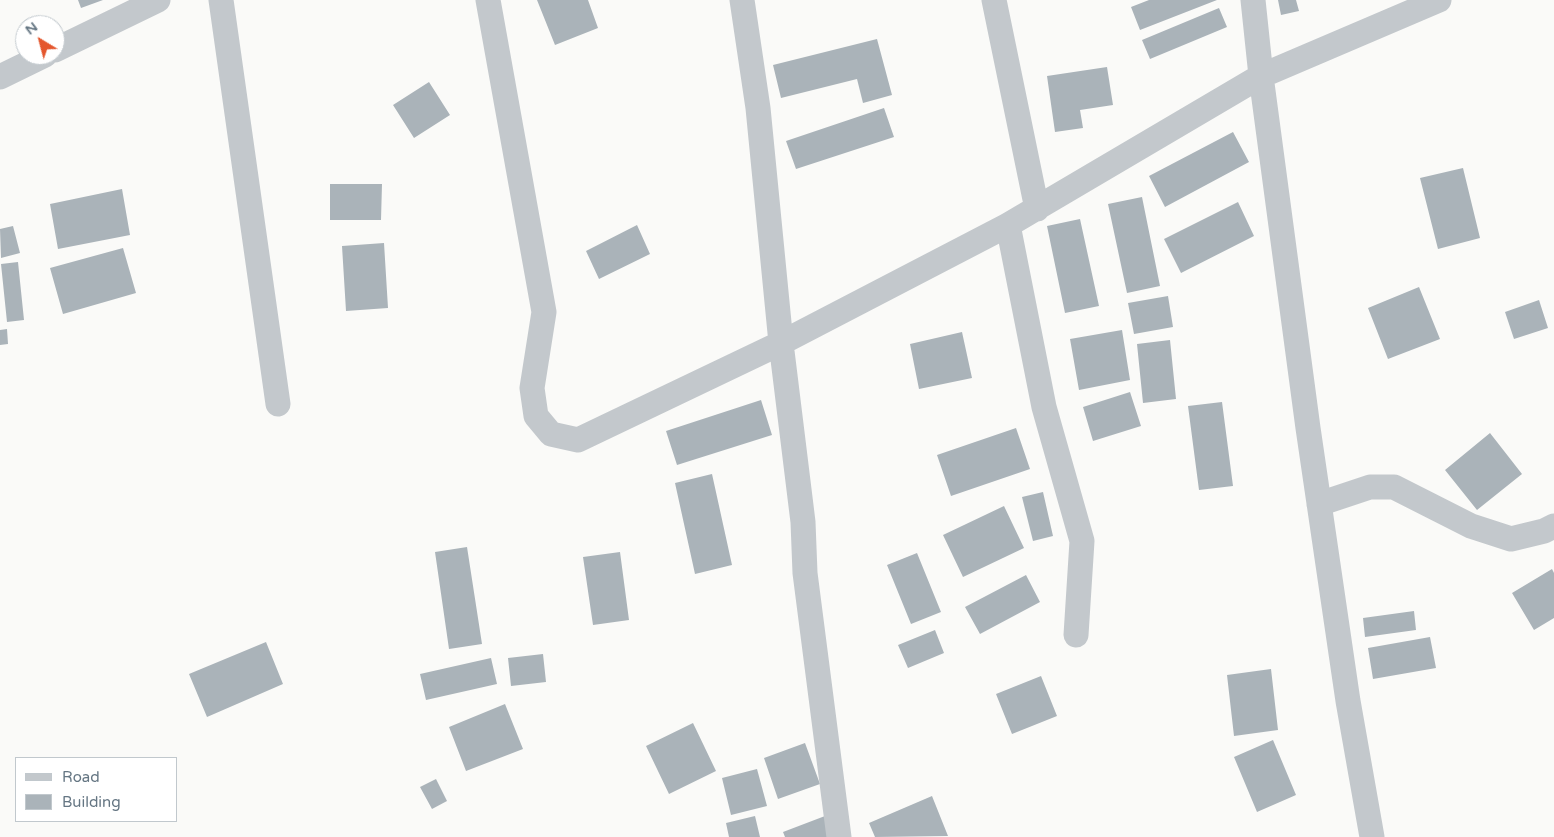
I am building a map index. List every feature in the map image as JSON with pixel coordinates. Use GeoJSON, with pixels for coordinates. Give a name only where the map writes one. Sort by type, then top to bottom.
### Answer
{"type":"FeatureCollection","features":[{"type":"Feature","properties":{"kind":"street"},"geometry":{"type":"LineString","coordinates":[[65,45],[158,0]]}},
{"type":"Feature","properties":{"kind":"street"},"geometry":{"type":"LineString","coordinates":[[220,0],[278,404]]}},
{"type":"Feature","properties":{"kind":"street"},"geometry":{"type":"LineString","coordinates":[[488,0],[544,312],[532,388],[536,416],[551,434],[578,440],[781,343],[1037,210],[1261,76],[1439,0]]}},
{"type":"Feature","properties":{"kind":"street"},"geometry":{"type":"LineString","coordinates":[[742,0],[758,108],[781,343],[803,522],[805,573],[839,837]]}},
{"type":"Feature","properties":{"kind":"street"},"geometry":{"type":"LineString","coordinates":[[994,0],[1037,210]]}},
{"type":"Feature","properties":{"kind":"street"},"geometry":{"type":"LineString","coordinates":[[1253,0],[1261,76],[1319,504],[1348,701],[1372,837]]}},
{"type":"Feature","properties":{"kind":"street"},"geometry":{"type":"LineString","coordinates":[[0,77],[25,65]]}},
{"type":"Feature","properties":{"kind":"street"},"geometry":{"type":"LineString","coordinates":[[1008,225],[1044,407],[1082,541],[1076,635]]}},
{"type":"Feature","properties":{"kind":"street"},"geometry":{"type":"LineString","coordinates":[[1319,504],[1370,487],[1394,487],[1471,526],[1511,539],[1544,531],[1554,526]]}},
{"type":"Feature","properties":{"kind":"building"},"geometry":{"type":"Polygon","coordinates":[[[78,0],[103,0],[81,8],[78,0]]]}},
{"type":"Feature","properties":{"kind":"building"},"geometry":{"type":"Polygon","coordinates":[[[537,0],[588,0],[598,28],[555,45],[537,0]]]}},
{"type":"Feature","properties":{"kind":"building"},"geometry":{"type":"Polygon","coordinates":[[[1149,0],[1217,0],[1140,30],[1131,7],[1149,0]]]}},
{"type":"Feature","properties":{"kind":"building"},"geometry":{"type":"Polygon","coordinates":[[[1278,0],[1296,0],[1299,11],[1281,15],[1278,0]]]}},
{"type":"Feature","properties":{"kind":"building"},"geometry":{"type":"Polygon","coordinates":[[[1219,8],[1227,27],[1150,59],[1142,40],[1219,8]]]}},
{"type":"Feature","properties":{"kind":"building"},"geometry":{"type":"Polygon","coordinates":[[[877,39],[892,95],[863,103],[857,79],[781,98],[773,65],[877,39]]]}},
{"type":"Feature","properties":{"kind":"building"},"geometry":{"type":"Polygon","coordinates":[[[1107,67],[1113,105],[1080,110],[1083,128],[1055,132],[1047,76],[1107,67]]]}},
{"type":"Feature","properties":{"kind":"building"},"geometry":{"type":"Polygon","coordinates":[[[429,82],[450,115],[414,138],[393,105],[429,82]]]}},
{"type":"Feature","properties":{"kind":"building"},"geometry":{"type":"Polygon","coordinates":[[[884,108],[894,137],[796,169],[786,141],[884,108]]]}},
{"type":"Feature","properties":{"kind":"building"},"geometry":{"type":"Polygon","coordinates":[[[1233,132],[1249,162],[1165,207],[1149,176],[1233,132]]]}},
{"type":"Feature","properties":{"kind":"building"},"geometry":{"type":"Polygon","coordinates":[[[1463,168],[1480,238],[1438,249],[1420,178],[1463,168]]]}},
{"type":"Feature","properties":{"kind":"building"},"geometry":{"type":"Polygon","coordinates":[[[330,184],[382,184],[381,220],[330,220],[330,184]]]}},
{"type":"Feature","properties":{"kind":"building"},"geometry":{"type":"Polygon","coordinates":[[[122,189],[130,235],[58,249],[50,204],[122,189]]]}},
{"type":"Feature","properties":{"kind":"building"},"geometry":{"type":"Polygon","coordinates":[[[1142,197],[1160,286],[1127,293],[1108,204],[1142,197]]]}},
{"type":"Feature","properties":{"kind":"building"},"geometry":{"type":"Polygon","coordinates":[[[1238,202],[1254,236],[1181,273],[1164,239],[1238,202]]]}},
{"type":"Feature","properties":{"kind":"building"},"geometry":{"type":"Polygon","coordinates":[[[1080,219],[1099,306],[1065,313],[1047,226],[1080,219]]]}},
{"type":"Feature","properties":{"kind":"building"},"geometry":{"type":"Polygon","coordinates":[[[637,225],[650,254],[599,279],[586,251],[637,225]]]}},
{"type":"Feature","properties":{"kind":"building"},"geometry":{"type":"Polygon","coordinates":[[[13,226],[20,253],[1,258],[0,229],[13,226]]]}},
{"type":"Feature","properties":{"kind":"building"},"geometry":{"type":"Polygon","coordinates":[[[384,243],[388,308],[346,311],[342,246],[384,243]]]}},
{"type":"Feature","properties":{"kind":"building"},"geometry":{"type":"Polygon","coordinates":[[[123,248],[136,293],[63,314],[50,268],[123,248]]]}},
{"type":"Feature","properties":{"kind":"building"},"geometry":{"type":"Polygon","coordinates":[[[18,262],[24,320],[7,322],[1,264],[18,262]]]}},
{"type":"Feature","properties":{"kind":"building"},"geometry":{"type":"Polygon","coordinates":[[[1419,287],[1440,339],[1388,359],[1368,308],[1419,287]]]}},
{"type":"Feature","properties":{"kind":"building"},"geometry":{"type":"Polygon","coordinates":[[[1168,296],[1173,327],[1134,334],[1128,303],[1168,296]]]}},
{"type":"Feature","properties":{"kind":"building"},"geometry":{"type":"Polygon","coordinates":[[[1539,300],[1548,328],[1514,339],[1505,312],[1539,300]]]}},
{"type":"Feature","properties":{"kind":"building"},"geometry":{"type":"Polygon","coordinates":[[[7,329],[8,344],[0,345],[0,330],[7,329]]]}},
{"type":"Feature","properties":{"kind":"building"},"geometry":{"type":"Polygon","coordinates":[[[1122,330],[1130,380],[1079,390],[1070,339],[1122,330]]]}},
{"type":"Feature","properties":{"kind":"building"},"geometry":{"type":"Polygon","coordinates":[[[962,332],[972,378],[919,389],[910,344],[962,332]]]}},
{"type":"Feature","properties":{"kind":"building"},"geometry":{"type":"Polygon","coordinates":[[[1170,340],[1176,399],[1143,403],[1137,344],[1170,340]]]}},
{"type":"Feature","properties":{"kind":"building"},"geometry":{"type":"Polygon","coordinates":[[[1130,392],[1141,426],[1093,441],[1083,407],[1130,392]]]}},
{"type":"Feature","properties":{"kind":"building"},"geometry":{"type":"Polygon","coordinates":[[[761,400],[772,435],[677,465],[666,431],[761,400]]]}},
{"type":"Feature","properties":{"kind":"building"},"geometry":{"type":"Polygon","coordinates":[[[1222,402],[1233,486],[1199,490],[1188,406],[1222,402]]]}},
{"type":"Feature","properties":{"kind":"building"},"geometry":{"type":"Polygon","coordinates":[[[1016,428],[1030,469],[951,496],[937,455],[1016,428]]]}},
{"type":"Feature","properties":{"kind":"building"},"geometry":{"type":"Polygon","coordinates":[[[1490,433],[1522,474],[1477,510],[1445,470],[1490,433]]]}},
{"type":"Feature","properties":{"kind":"building"},"geometry":{"type":"Polygon","coordinates":[[[712,474],[732,565],[695,574],[675,483],[712,474]]]}},
{"type":"Feature","properties":{"kind":"building"},"geometry":{"type":"Polygon","coordinates":[[[1043,492],[1053,536],[1033,541],[1022,497],[1043,492]]]}},
{"type":"Feature","properties":{"kind":"building"},"geometry":{"type":"Polygon","coordinates":[[[1004,506],[1024,548],[963,577],[943,535],[1004,506]]]}},
{"type":"Feature","properties":{"kind":"building"},"geometry":{"type":"Polygon","coordinates":[[[467,547],[482,644],[449,649],[435,552],[467,547]]]}},
{"type":"Feature","properties":{"kind":"building"},"geometry":{"type":"Polygon","coordinates":[[[620,552],[629,620],[593,625],[583,557],[620,552]]]}},
{"type":"Feature","properties":{"kind":"building"},"geometry":{"type":"Polygon","coordinates":[[[917,553],[941,612],[911,624],[887,565],[917,553]]]}},
{"type":"Feature","properties":{"kind":"building"},"geometry":{"type":"Polygon","coordinates":[[[1552,569],[1554,573],[1554,618],[1534,630],[1512,593],[1552,569]]]}},
{"type":"Feature","properties":{"kind":"building"},"geometry":{"type":"Polygon","coordinates":[[[1026,575],[1040,602],[980,634],[965,607],[1026,575]]]}},
{"type":"Feature","properties":{"kind":"building"},"geometry":{"type":"Polygon","coordinates":[[[1414,611],[1416,630],[1365,637],[1363,618],[1414,611]]]}},
{"type":"Feature","properties":{"kind":"building"},"geometry":{"type":"Polygon","coordinates":[[[935,630],[944,653],[908,668],[898,645],[935,630]]]}},
{"type":"Feature","properties":{"kind":"building"},"geometry":{"type":"Polygon","coordinates":[[[1430,637],[1436,668],[1373,679],[1368,648],[1430,637]]]}},
{"type":"Feature","properties":{"kind":"building"},"geometry":{"type":"Polygon","coordinates":[[[266,642],[283,684],[207,717],[189,674],[266,642]]]}},
{"type":"Feature","properties":{"kind":"building"},"geometry":{"type":"Polygon","coordinates":[[[543,654],[546,682],[511,686],[508,658],[543,654]]]}},
{"type":"Feature","properties":{"kind":"building"},"geometry":{"type":"Polygon","coordinates":[[[491,658],[497,684],[426,700],[420,674],[491,658]]]}},
{"type":"Feature","properties":{"kind":"building"},"geometry":{"type":"Polygon","coordinates":[[[1271,669],[1278,730],[1234,736],[1227,675],[1271,669]]]}},
{"type":"Feature","properties":{"kind":"building"},"geometry":{"type":"Polygon","coordinates":[[[1041,676],[1057,716],[1012,734],[996,694],[1041,676]]]}},
{"type":"Feature","properties":{"kind":"building"},"geometry":{"type":"Polygon","coordinates":[[[505,704],[523,749],[466,771],[449,727],[505,704]]]}},
{"type":"Feature","properties":{"kind":"building"},"geometry":{"type":"Polygon","coordinates":[[[693,723],[716,771],[669,794],[646,746],[693,723]]]}},
{"type":"Feature","properties":{"kind":"building"},"geometry":{"type":"Polygon","coordinates":[[[1273,740],[1296,795],[1257,812],[1234,757],[1273,740]]]}},
{"type":"Feature","properties":{"kind":"building"},"geometry":{"type":"Polygon","coordinates":[[[805,743],[820,784],[778,799],[764,758],[805,743]]]}},
{"type":"Feature","properties":{"kind":"building"},"geometry":{"type":"Polygon","coordinates":[[[757,769],[767,806],[731,815],[722,778],[757,769]]]}},
{"type":"Feature","properties":{"kind":"building"},"geometry":{"type":"Polygon","coordinates":[[[436,779],[447,801],[432,809],[420,787],[436,779]]]}},
{"type":"Feature","properties":{"kind":"building"},"geometry":{"type":"Polygon","coordinates":[[[932,796],[948,836],[875,837],[869,823],[932,796]]]}},
{"type":"Feature","properties":{"kind":"building"},"geometry":{"type":"Polygon","coordinates":[[[755,816],[760,837],[729,837],[726,823],[755,816]]]}},
{"type":"Feature","properties":{"kind":"building"},"geometry":{"type":"Polygon","coordinates":[[[825,816],[833,837],[785,837],[783,832],[825,816]]]}}]}
